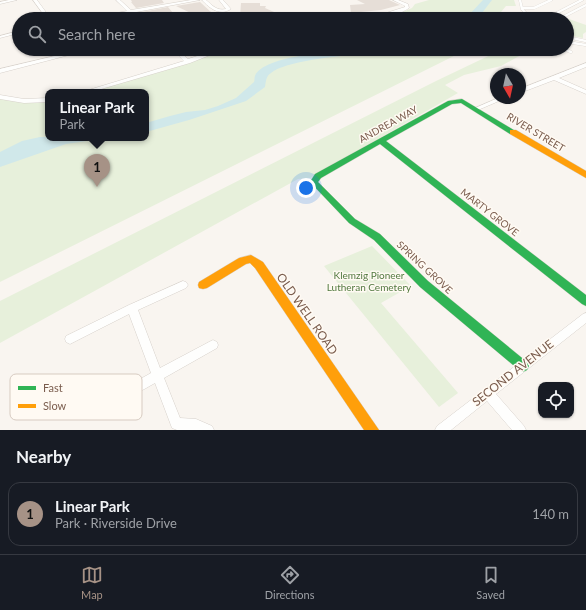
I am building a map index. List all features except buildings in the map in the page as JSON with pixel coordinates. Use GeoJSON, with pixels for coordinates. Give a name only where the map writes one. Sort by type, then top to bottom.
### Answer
{"type":"FeatureCollection","features":[{"type":"Feature","properties":{"kind":"street"},"geometry":{"type":"LineString","coordinates":[[0,3],[14,0]]}},
{"type":"Feature","properties":{"kind":"street"},"geometry":{"type":"LineString","coordinates":[[35,0],[44,12]]}},
{"type":"Feature","properties":{"kind":"street"},"geometry":{"type":"LineString","coordinates":[[118,0],[131,12],[198,0]]}},
{"type":"Feature","properties":{"kind":"street"},"geometry":{"type":"LineString","coordinates":[[204,0],[217,11],[229,9],[221,0]]}},
{"type":"Feature","properties":{"kind":"street"},"geometry":{"type":"LineString","coordinates":[[394,12],[407,8],[406,4],[395,0]]}},
{"type":"Feature","properties":{"kind":"street"},"geometry":{"type":"LineString","coordinates":[[0,37],[12,34]]}},
{"type":"Feature","properties":{"kind":"street"},"geometry":{"type":"LineString","coordinates":[[0,71],[61,56]]}},
{"type":"Feature","properties":{"kind":"street"},"geometry":{"type":"LineString","coordinates":[[182,56],[188,62]]}},
{"type":"Feature","properties":{"kind":"street"},"geometry":{"type":"LineString","coordinates":[[95,89],[204,56]]}},
{"type":"Feature","properties":{"kind":"street"},"geometry":{"type":"LineString","coordinates":[[526,89],[586,65]]}},
{"type":"Feature","properties":{"kind":"street"},"geometry":{"type":"LineString","coordinates":[[555,78],[586,92]]}},
{"type":"Feature","properties":{"kind":"street"},"geometry":{"type":"LineString","coordinates":[[0,97],[28,102],[45,100]]}},
{"type":"Feature","properties":{"kind":"street","name":"ANDREA WAY"},"geometry":{"type":"LineString","coordinates":[[314,182],[316,178],[450,102],[462,101],[476,109]]}},
{"type":"Feature","properties":{"kind":"street"},"geometry":{"type":"LineString","coordinates":[[476,109],[490,103]]}},
{"type":"Feature","properties":{"kind":"street","name":"RIVER STREET"},"geometry":{"type":"LineString","coordinates":[[476,109],[586,174]]}},
{"type":"Feature","properties":{"kind":"street","name":"MARTY GROVE"},"geometry":{"type":"LineString","coordinates":[[381,141],[586,301]]}},
{"type":"Feature","properties":{"kind":"street","name":"SPRING GROVE"},"geometry":{"type":"LineString","coordinates":[[314,182],[352,221],[377,237],[424,284],[523,366]]}},
{"type":"Feature","properties":{"kind":"street","name":"OLD WELL ROAD"},"geometry":{"type":"LineString","coordinates":[[203,285],[242,261],[251,259],[259,265],[372,430]]}},
{"type":"Feature","properties":{"kind":"street"},"geometry":{"type":"LineString","coordinates":[[70,339],[132,308],[183,285]]}},
{"type":"Feature","properties":{"kind":"street"},"geometry":{"type":"LineString","coordinates":[[132,308],[174,427],[196,424],[208,430]]}},
{"type":"Feature","properties":{"kind":"street","name":"SECOND AVENUE"},"geometry":{"type":"LineString","coordinates":[[441,430],[586,317]]}},
{"type":"Feature","properties":{"kind":"street"},"geometry":{"type":"LineString","coordinates":[[142,383],[213,345]]}},
{"type":"Feature","properties":{"kind":"street"},"geometry":{"type":"LineString","coordinates":[[487,393],[520,430]]}},
{"type":"Feature","properties":{"kind":"lane"},"geometry":{"type":"LineString","coordinates":[[520,0],[522,8],[525,12]]}},
{"type":"Feature","properties":{"kind":"lane"},"geometry":{"type":"LineString","coordinates":[[522,8],[534,8],[551,0]]}},
{"type":"Feature","properties":{"kind":"lane"},"geometry":{"type":"LineString","coordinates":[[558,12],[582,0]]}},
{"type":"Feature","properties":{"kind":"lane"},"geometry":{"type":"LineString","coordinates":[[572,12],[586,5]]}},
{"type":"Feature","properties":{"kind":"lane"},"geometry":{"type":"LineString","coordinates":[[574,38],[586,41]]}},
{"type":"Feature","properties":{"kind":"lane"},"geometry":{"type":"LineString","coordinates":[[574,43],[586,45]]}},
{"type":"Feature","properties":{"kind":"green space"},"geometry":{"type":"Polygon","coordinates":[[[429,0],[514,0],[516,6],[506,6],[501,12],[398,12],[412,8],[415,4],[429,0]]]}},
{"type":"Feature","properties":{"kind":"green space"},"geometry":{"type":"Polygon","coordinates":[[[574,21],[586,25],[586,32],[583,34],[583,38],[574,36],[574,21]]]}},
{"type":"Feature","properties":{"kind":"green space"},"geometry":{"type":"Polygon","coordinates":[[[208,56],[454,56],[0,282],[0,97],[12,100],[45,101],[45,141],[149,141],[149,89],[98,89],[208,56]]]}},
{"type":"Feature","properties":{"kind":"green space"},"geometry":{"type":"Polygon","coordinates":[[[488,56],[519,56],[501,66],[464,75],[445,85],[458,93],[310,178],[298,179],[0,343],[0,301],[488,56]]]}},
{"type":"Feature","properties":{"kind":"green space","name":"Klemzig Pioneer Lutheran Cemetery"},"geometry":{"type":"Polygon","coordinates":[[[372,246],[411,286],[381,303],[458,393],[439,407],[324,266],[372,246]]]}},
{"type":"Feature","properties":{"kind":"water"},"geometry":{"type":"Polygon","coordinates":[[[483,0],[492,0],[483,12],[472,12],[483,0]]]}},
{"type":"Feature","properties":{"kind":"water"},"geometry":{"type":"Polygon","coordinates":[[[298,56],[338,56],[288,65],[269,74],[266,79],[265,87],[246,101],[189,120],[149,131],[149,122],[186,112],[205,110],[236,98],[254,82],[255,76],[261,69],[272,63],[298,56]]]}},
{"type":"Feature","properties":{"kind":"water"},"geometry":{"type":"Polygon","coordinates":[[[45,137],[45,141],[86,141],[66,144],[0,167],[0,152],[22,141],[45,137]]]}},
{"type":"Feature","properties":{"kind":"traffic: fast"},"geometry":{"type":"LineString","coordinates":[[513,132],[462,101],[450,102],[318,176],[314,182],[352,221],[377,237],[424,284],[523,366]]}},
{"type":"Feature","properties":{"kind":"traffic: fast"},"geometry":{"type":"LineString","coordinates":[[381,141],[586,301]]}},
{"type":"Feature","properties":{"kind":"traffic: slow"},"geometry":{"type":"LineString","coordinates":[[513,132],[586,175]]}},
{"type":"Feature","properties":{"kind":"traffic: slow"},"geometry":{"type":"LineString","coordinates":[[203,285],[243,261],[251,259],[259,265],[372,430]]}},
{"type":"Feature","properties":{"kind":"place","name":"Linear Park"},"geometry":{"type":"Point","coordinates":[97,187]}}]}
